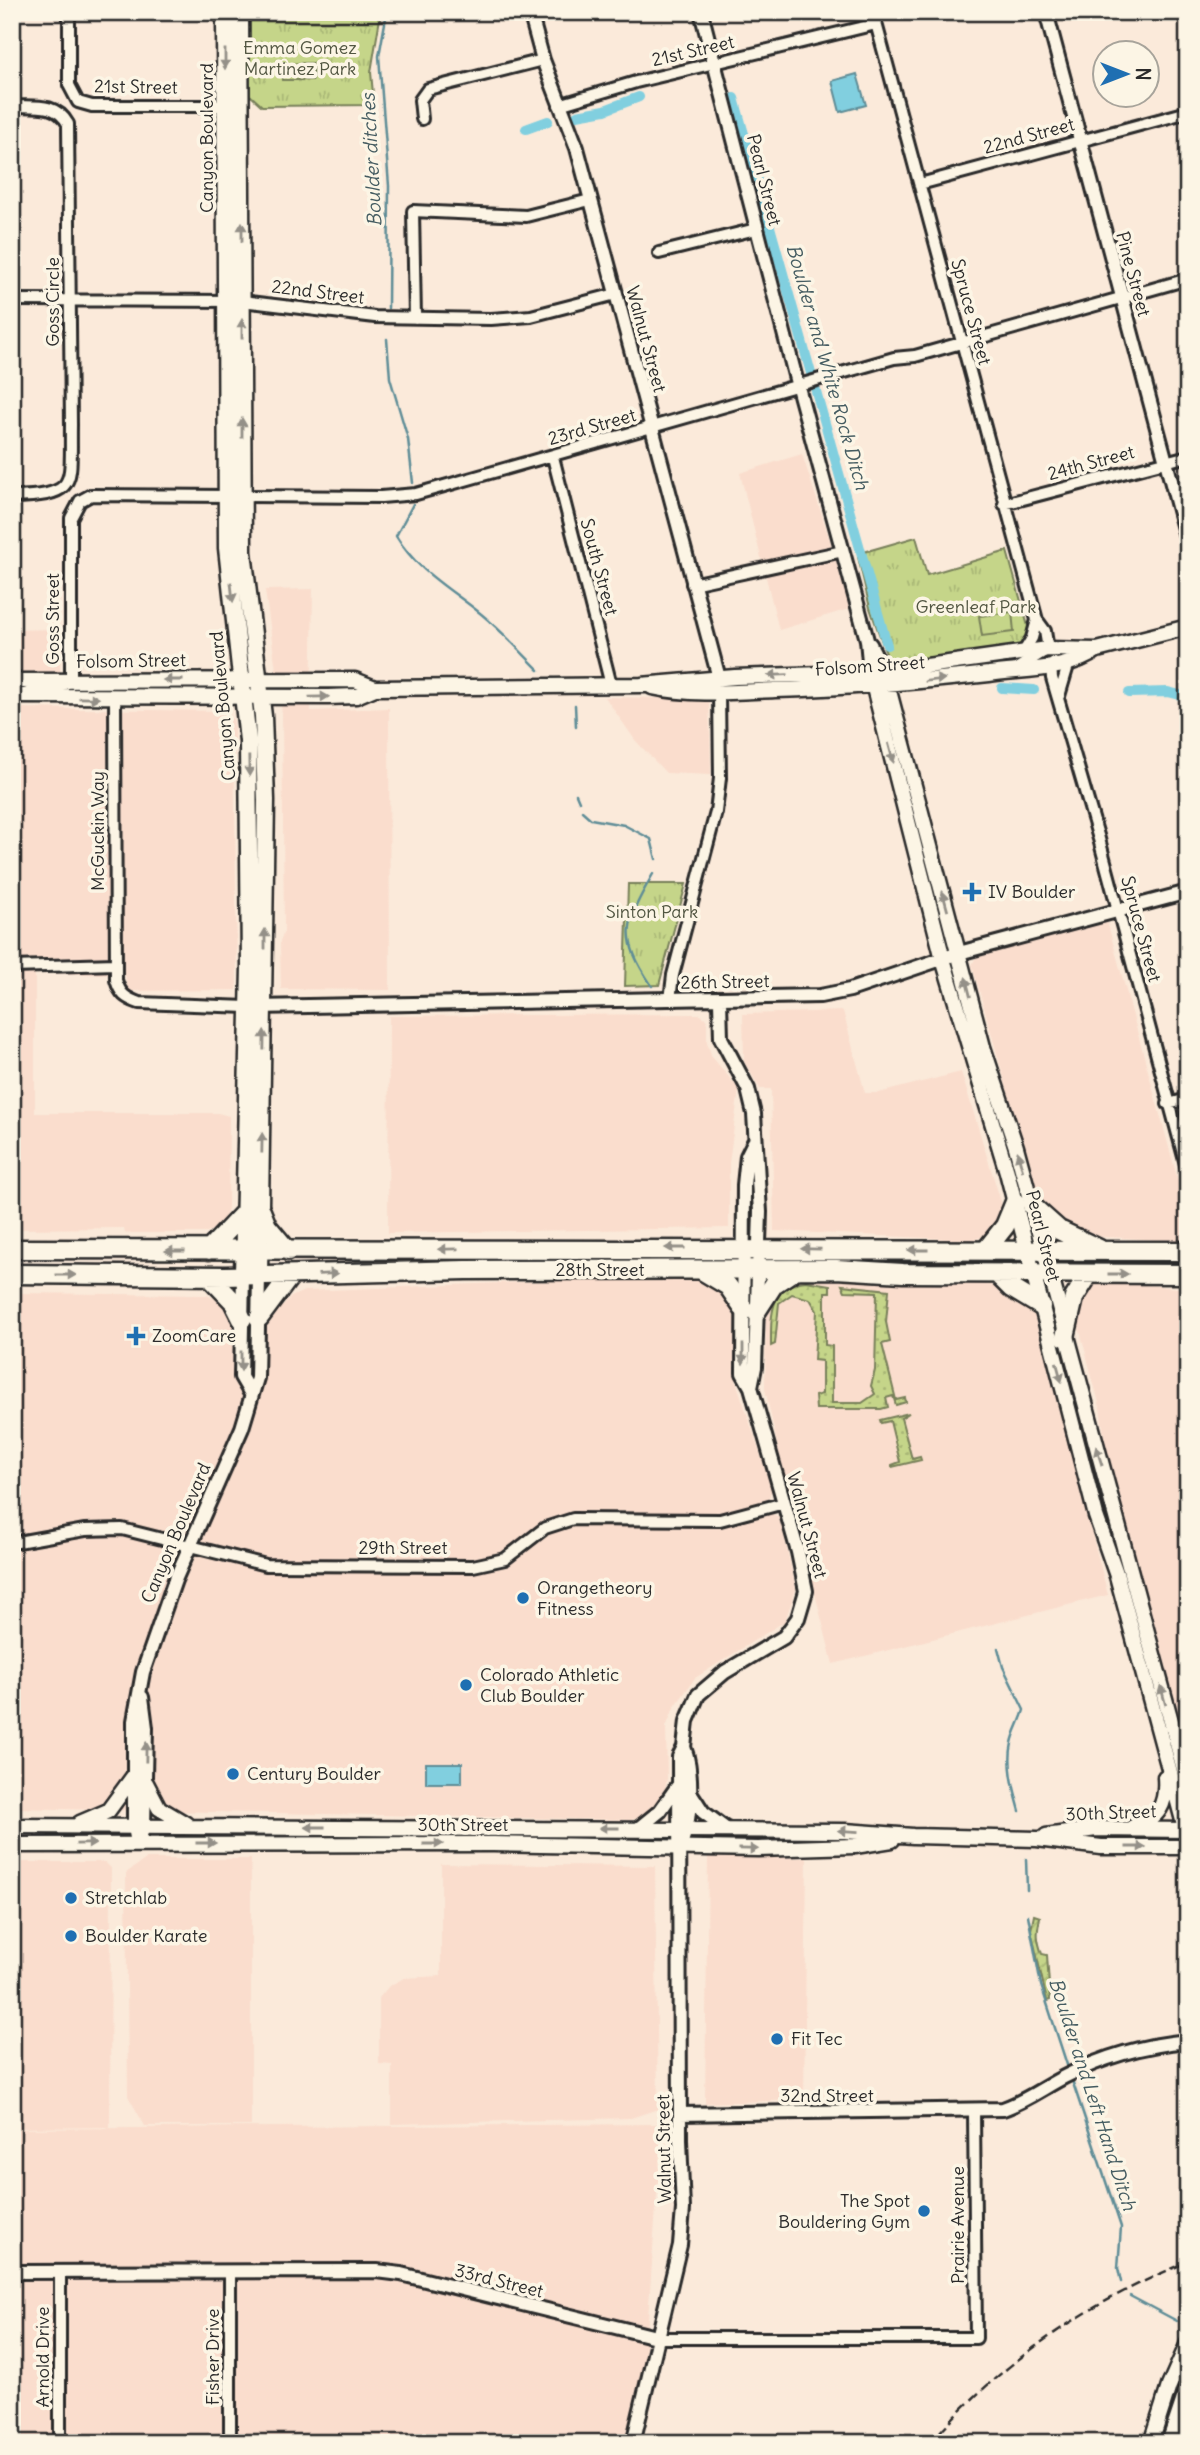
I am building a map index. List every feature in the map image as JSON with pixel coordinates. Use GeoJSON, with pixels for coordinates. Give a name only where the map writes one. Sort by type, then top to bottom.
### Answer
{"type":"FeatureCollection","features":[{"type":"Feature","properties":{"kind":"highway"},"geometry":{"type":"LineString","coordinates":[[986,1250],[1023,1204],[1059,1230],[1088,1241],[1102,1251]]}},
{"type":"Feature","properties":{"kind":"highway"},"geometry":{"type":"LineString","coordinates":[[209,1250],[253,1211],[288,1251]]}},
{"type":"Feature","properties":{"kind":"highway","name":"28th Street"},"geometry":{"type":"LineString","coordinates":[[12,1249],[1187,1250]]}},
{"type":"Feature","properties":{"kind":"highway"},"geometry":{"type":"LineString","coordinates":[[700,1269],[728,1286],[750,1310],[774,1284],[796,1269]]}},
{"type":"Feature","properties":{"kind":"highway","name":"28th Street"},"geometry":{"type":"LineString","coordinates":[[12,1274],[209,1276],[466,1270],[796,1269],[1188,1274]]}},
{"type":"Feature","properties":{"kind":"highway"},"geometry":{"type":"LineString","coordinates":[[997,1273],[1011,1288],[1041,1306]]}},
{"type":"Feature","properties":{"kind":"highway"},"geometry":{"type":"LineString","coordinates":[[1065,1337],[1074,1298],[1090,1274]]}},
{"type":"Feature","properties":{"kind":"highway"},"geometry":{"type":"LineString","coordinates":[[209,1276],[250,1319],[291,1275]]}},
{"type":"Feature","properties":{"kind":"main road","name":"Canyon Boulevard"},"geometry":{"type":"LineString","coordinates":[[225,12],[233,106],[235,301],[234,496],[227,548],[244,698],[257,1007]]}},
{"type":"Feature","properties":{"kind":"main road","name":"Canyon Boulevard"},"geometry":{"type":"LineString","coordinates":[[233,106],[240,12]]}},
{"type":"Feature","properties":{"kind":"main road","name":"Canyon Boulevard"},"geometry":{"type":"LineString","coordinates":[[234,496],[260,690],[266,812],[257,1007],[251,1275]]}},
{"type":"Feature","properties":{"kind":"main road","name":"Folsom Street"},"geometry":{"type":"LineString","coordinates":[[879,679],[1023,653],[1047,644],[1091,649],[1188,627]]}},
{"type":"Feature","properties":{"kind":"main road","name":"Folsom Street"},"geometry":{"type":"LineString","coordinates":[[17,696],[244,698],[260,690],[355,680],[374,688],[719,685],[1013,671],[1051,672],[1069,662],[1088,657],[1091,649]]}},
{"type":"Feature","properties":{"kind":"main road","name":"Pearl Street"},"geometry":{"type":"LineString","coordinates":[[879,679],[900,790],[943,959],[961,1023],[1023,1204],[1041,1274],[1065,1337],[1188,1784]]}},
{"type":"Feature","properties":{"kind":"main road","name":"Pearl Street"},"geometry":{"type":"LineString","coordinates":[[879,679],[931,848],[984,1047],[1001,1100],[1023,1204]]}},
{"type":"Feature","properties":{"kind":"main road","name":"Folsom Street"},"geometry":{"type":"LineString","coordinates":[[12,681],[242,680],[260,690]]}},
{"type":"Feature","properties":{"kind":"main road"},"geometry":{"type":"LineString","coordinates":[[900,790],[904,790],[913,800],[923,834],[931,848]]}},
{"type":"Feature","properties":{"kind":"main road"},"geometry":{"type":"LineString","coordinates":[[961,1023],[976,1051],[993,1095],[1001,1100]]}},
{"type":"Feature","properties":{"kind":"main road","name":"Pearl Street"},"geometry":{"type":"LineString","coordinates":[[1041,1274],[1041,1306],[1096,1516],[1117,1576],[1187,1833]]}},
{"type":"Feature","properties":{"kind":"main road"},"geometry":{"type":"LineString","coordinates":[[1121,1830],[1145,1823],[1161,1811],[1166,1788],[1163,1748]]}},
{"type":"Feature","properties":{"kind":"main road"},"geometry":{"type":"LineString","coordinates":[[68,1826],[108,1811],[139,1780],[159,1808],[194,1827]]}},
{"type":"Feature","properties":{"kind":"main road","name":"30th Street"},"geometry":{"type":"LineString","coordinates":[[12,1826],[845,1831],[913,1836],[1037,1839],[1101,1847],[1188,1847]]}},
{"type":"Feature","properties":{"kind":"main road","name":"30th Street"},"geometry":{"type":"LineString","coordinates":[[1037,1839],[1096,1829],[1187,1833]]}},
{"type":"Feature","properties":{"kind":"main road","name":"30th Street"},"geometry":{"type":"LineString","coordinates":[[12,1845],[137,1843],[680,1848],[855,1846],[913,1836]]}},
{"type":"Feature","properties":{"kind":"main road"},"geometry":{"type":"LineString","coordinates":[[1151,2443],[1169,2386],[1188,2343]]}},
{"type":"Feature","properties":{"kind":"main road"},"geometry":{"type":"LineString","coordinates":[[1169,2443],[1188,2387]]}},
{"type":"Feature","properties":{"kind":"street","name":"21st Street"},"geometry":{"type":"LineString","coordinates":[[69,12],[69,85],[75,98],[92,106],[233,106]]}},
{"type":"Feature","properties":{"kind":"street","name":"Walnut Street"},"geometry":{"type":"LineString","coordinates":[[530,12],[542,60],[577,148],[719,685],[720,778],[716,811],[673,975],[670,1000]]}},
{"type":"Feature","properties":{"kind":"street","name":"Pearl Street"},"geometry":{"type":"LineString","coordinates":[[701,12],[756,229],[809,383],[842,551],[879,679]]}},
{"type":"Feature","properties":{"kind":"street","name":"Pine Street"},"geometry":{"type":"LineString","coordinates":[[1046,12],[1188,544]]}},
{"type":"Feature","properties":{"kind":"street","name":"21st Street"},"geometry":{"type":"LineString","coordinates":[[559,105],[636,82],[715,65],[875,18]]}},
{"type":"Feature","properties":{"kind":"street","name":"Spruce Street"},"geometry":{"type":"LineString","coordinates":[[875,18],[1004,504],[1037,620],[1047,644]]}},
{"type":"Feature","properties":{"kind":"street"},"geometry":{"type":"LineString","coordinates":[[422,119],[421,100],[428,89],[542,60]]}},
{"type":"Feature","properties":{"kind":"street","name":"Goss Circle"},"geometry":{"type":"LineString","coordinates":[[12,106],[49,107],[60,113],[69,132],[71,300],[70,472],[66,484],[48,496],[12,497]]}},
{"type":"Feature","properties":{"kind":"street","name":"22nd Street"},"geometry":{"type":"LineString","coordinates":[[920,184],[1188,112]]}},
{"type":"Feature","properties":{"kind":"street"},"geometry":{"type":"LineString","coordinates":[[415,318],[413,211],[526,216],[590,200]]}},
{"type":"Feature","properties":{"kind":"street"},"geometry":{"type":"LineString","coordinates":[[659,253],[756,229]]}},
{"type":"Feature","properties":{"kind":"street","name":"23rd Street"},"geometry":{"type":"LineString","coordinates":[[78,504],[91,495],[100,494],[403,496],[652,429],[894,358],[915,356],[1188,279]]}},
{"type":"Feature","properties":{"kind":"street","name":"22nd Street"},"geometry":{"type":"LineString","coordinates":[[12,300],[235,301],[374,317],[415,318],[531,316],[616,294]]}},
{"type":"Feature","properties":{"kind":"street","name":"24th Street"},"geometry":{"type":"LineString","coordinates":[[1004,504],[1188,456]]}},
{"type":"Feature","properties":{"kind":"street","name":"South Street"},"geometry":{"type":"LineString","coordinates":[[552,457],[611,685]]}},
{"type":"Feature","properties":{"kind":"street","name":"Goss Street"},"geometry":{"type":"LineString","coordinates":[[17,696],[32,689],[60,688],[71,681],[70,525],[78,504]]}},
{"type":"Feature","properties":{"kind":"street"},"geometry":{"type":"LineString","coordinates":[[692,584],[842,551]]}},
{"type":"Feature","properties":{"kind":"street"},"geometry":{"type":"LineString","coordinates":[[1023,653],[1032,638],[1037,620]]}},
{"type":"Feature","properties":{"kind":"street"},"geometry":{"type":"LineString","coordinates":[[1013,671],[1047,644]]}},
{"type":"Feature","properties":{"kind":"street"},"geometry":{"type":"LineString","coordinates":[[1051,672],[1091,649]]}},
{"type":"Feature","properties":{"kind":"street"},"geometry":{"type":"LineString","coordinates":[[1059,696],[1069,662]]}},
{"type":"Feature","properties":{"kind":"street","name":"Spruce Street"},"geometry":{"type":"LineString","coordinates":[[1051,672],[1188,1172]]}},
{"type":"Feature","properties":{"kind":"street","name":"McGuckin Way"},"geometry":{"type":"LineString","coordinates":[[115,698],[116,964],[119,991],[126,999],[139,1003],[257,1007]]}},
{"type":"Feature","properties":{"kind":"street","name":"26th Street"},"geometry":{"type":"LineString","coordinates":[[257,1007],[720,1000],[829,995],[959,953],[1188,892]]}},
{"type":"Feature","properties":{"kind":"street"},"geometry":{"type":"LineString","coordinates":[[12,967],[116,964]]}},
{"type":"Feature","properties":{"kind":"street","name":"Walnut Street"},"geometry":{"type":"LineString","coordinates":[[633,2443],[680,2245],[683,2209],[680,2114],[680,1848],[683,1787],[688,1758],[684,1747],[689,1713],[703,1689],[725,1672],[783,1639],[803,1607],[805,1578],[751,1387],[755,1367],[745,1171],[754,1142],[752,1102],[722,1038],[720,1000]]}},
{"type":"Feature","properties":{"kind":"street"},"geometry":{"type":"LineString","coordinates":[[1168,1104],[1188,1099]]}},
{"type":"Feature","properties":{"kind":"street","name":"Canyon Boulevard"},"geometry":{"type":"LineString","coordinates":[[137,1843],[139,1780],[134,1721],[151,1643],[190,1545],[242,1428],[251,1394],[241,1377],[250,1319],[251,1275]]}},
{"type":"Feature","properties":{"kind":"street","name":"29th Street"},"geometry":{"type":"LineString","coordinates":[[12,1543],[109,1528],[136,1530],[266,1565],[472,1566],[505,1559],[545,1528],[573,1520],[720,1520],[784,1503]]}},
{"type":"Feature","properties":{"kind":"street"},"geometry":{"type":"LineString","coordinates":[[639,1828],[683,1787],[704,1812],[726,1829]]}},
{"type":"Feature","properties":{"kind":"street","name":"32nd Street"},"geometry":{"type":"LineString","coordinates":[[680,2114],[974,2111],[1013,2106],[1061,2078],[1136,2048],[1188,2041]]}},
{"type":"Feature","properties":{"kind":"street","name":"Prairie Avenue"},"geometry":{"type":"LineString","coordinates":[[974,2111],[976,2338]]}},
{"type":"Feature","properties":{"kind":"street","name":"33rd Street"},"geometry":{"type":"LineString","coordinates":[[12,2272],[377,2271],[401,2274],[660,2338],[976,2338]]}},
{"type":"Feature","properties":{"kind":"street","name":"Arnold Drive"},"geometry":{"type":"LineString","coordinates":[[60,2272],[60,2443]]}},
{"type":"Feature","properties":{"kind":"street","name":"Fisher Drive"},"geometry":{"type":"LineString","coordinates":[[230,2272],[230,2443]]}},
{"type":"Feature","properties":{"kind":"shaded area"},"geometry":{"type":"Polygon","coordinates":[[[802,454],[852,608],[779,630],[740,473],[802,454]]]}},
{"type":"Feature","properties":{"kind":"shaded area"},"geometry":{"type":"Polygon","coordinates":[[[313,589],[311,711],[389,708],[390,990],[281,989],[280,941],[284,931],[282,713],[265,590],[313,589]]]}},
{"type":"Feature","properties":{"kind":"shaded area"},"geometry":{"type":"Polygon","coordinates":[[[61,629],[60,672],[12,674],[12,630],[61,629]]]}},
{"type":"Feature","properties":{"kind":"shaded area"},"geometry":{"type":"Polygon","coordinates":[[[605,697],[709,699],[711,775],[666,773],[635,740],[605,697]]]}},
{"type":"Feature","properties":{"kind":"shaded area"},"geometry":{"type":"Polygon","coordinates":[[[12,708],[222,711],[234,720],[237,990],[128,991],[125,975],[35,973],[35,1113],[218,1113],[229,1116],[228,1208],[225,1218],[215,1229],[204,1233],[125,1233],[124,1228],[12,1229],[12,708]]]}},
{"type":"Feature","properties":{"kind":"shaded area"},"geometry":{"type":"Polygon","coordinates":[[[1107,921],[1188,1217],[1188,1237],[1182,1241],[1088,1236],[1077,1233],[1046,1211],[1036,1192],[972,965],[976,957],[987,952],[1107,921]]]}},
{"type":"Feature","properties":{"kind":"shaded area"},"geometry":{"type":"Polygon","coordinates":[[[843,1011],[865,1093],[879,1093],[961,1072],[1002,1205],[1003,1215],[986,1236],[971,1240],[774,1231],[771,1089],[760,1089],[744,1061],[743,1014],[843,1011]]]}},
{"type":"Feature","properties":{"kind":"shaded area"},"geometry":{"type":"Polygon","coordinates":[[[699,1014],[707,1019],[707,1042],[712,1057],[739,1089],[729,1163],[729,1228],[388,1233],[389,1016],[699,1014]]]}},
{"type":"Feature","properties":{"kind":"shaded area"},"geometry":{"type":"Polygon","coordinates":[[[700,1275],[710,1278],[737,1309],[739,1374],[736,1381],[772,1489],[768,1500],[773,1514],[780,1518],[796,1589],[785,1621],[695,1678],[674,1708],[666,1727],[667,1779],[663,1798],[647,1815],[631,1820],[12,1808],[12,1293],[207,1295],[219,1301],[225,1309],[283,1306],[291,1297],[304,1291],[700,1275]]]}},
{"type":"Feature","properties":{"kind":"shaded area"},"geometry":{"type":"Polygon","coordinates":[[[797,1277],[985,1284],[998,1287],[1029,1304],[1034,1313],[1108,1595],[833,1664],[795,1515],[797,1508],[786,1484],[765,1389],[766,1316],[773,1291],[797,1277]]]}},
{"type":"Feature","properties":{"kind":"shaded area"},"geometry":{"type":"Polygon","coordinates":[[[1104,1281],[1188,1289],[1188,1754],[1105,1443],[1100,1407],[1077,1320],[1078,1301],[1089,1286],[1104,1281]]]}},
{"type":"Feature","properties":{"kind":"shaded area"},"geometry":{"type":"Polygon","coordinates":[[[708,1857],[807,1858],[804,2100],[705,2103],[708,1857]]]}},
{"type":"Feature","properties":{"kind":"shaded area"},"geometry":{"type":"Polygon","coordinates":[[[146,1859],[251,1859],[251,2126],[145,2126],[128,2096],[126,1873],[146,1859]]]}},
{"type":"Feature","properties":{"kind":"shaded area"},"geometry":{"type":"Polygon","coordinates":[[[12,1862],[105,1862],[111,1868],[110,2127],[12,2128],[12,1862]]]}},
{"type":"Feature","properties":{"kind":"shaded area"},"geometry":{"type":"Polygon","coordinates":[[[441,1864],[655,1866],[658,2109],[631,2118],[392,2124],[392,2065],[379,2064],[379,1998],[389,1986],[404,1978],[441,1976],[441,1864]]]}},
{"type":"Feature","properties":{"kind":"shaded area"},"geometry":{"type":"Polygon","coordinates":[[[662,2124],[639,2443],[12,2443],[12,2129],[662,2124]]]}},
{"type":"Feature","properties":{"kind":"green space","name":"Emma Gomez Martinez Park"},"geometry":{"type":"Polygon","coordinates":[[[250,12],[381,12],[371,72],[374,105],[262,106],[250,95],[250,12]]]}},
{"type":"Feature","properties":{"kind":"green space"},"geometry":{"type":"Polygon","coordinates":[[[313,63],[313,80],[282,80],[282,64],[313,63]]]}},
{"type":"Feature","properties":{"kind":"green space","name":"Greenleaf Park"},"geometry":{"type":"Polygon","coordinates":[[[916,537],[927,575],[1007,551],[1029,630],[1022,645],[895,662],[888,659],[870,608],[858,557],[864,552],[916,537]]]}},
{"type":"Feature","properties":{"kind":"green space"},"geometry":{"type":"Polygon","coordinates":[[[1012,612],[1014,632],[982,636],[979,616],[1012,612]]]}},
{"type":"Feature","properties":{"kind":"green space","name":"Sinton Park"},"geometry":{"type":"Polygon","coordinates":[[[628,884],[686,884],[659,985],[625,986],[628,884]]]}},
{"type":"Feature","properties":{"kind":"green space"},"geometry":{"type":"Polygon","coordinates":[[[806,1281],[830,1285],[830,1292],[825,1292],[825,1345],[832,1346],[832,1403],[862,1403],[875,1394],[871,1386],[875,1370],[877,1292],[845,1291],[842,1285],[889,1290],[886,1322],[890,1342],[882,1344],[896,1400],[905,1398],[906,1402],[896,1405],[893,1396],[886,1398],[888,1407],[881,1409],[816,1409],[815,1396],[822,1394],[822,1361],[814,1360],[817,1311],[810,1299],[792,1294],[779,1303],[775,1344],[771,1346],[772,1313],[779,1295],[794,1284],[806,1281]]]}},
{"type":"Feature","properties":{"kind":"green space"},"geometry":{"type":"Polygon","coordinates":[[[909,1413],[901,1418],[912,1459],[920,1457],[921,1460],[892,1467],[900,1462],[890,1421],[881,1423],[880,1420],[909,1413]]]}},
{"type":"Feature","properties":{"kind":"green space"},"geometry":{"type":"Polygon","coordinates":[[[1034,1915],[1040,1917],[1038,1942],[1042,1954],[1047,1955],[1050,2000],[1047,2001],[1031,1930],[1034,1915]]]}},
{"type":"Feature","properties":{"kind":"water"},"geometry":{"type":"Polygon","coordinates":[[[857,74],[866,105],[840,112],[832,81],[857,74]]]}},
{"type":"Feature","properties":{"kind":"water"},"geometry":{"type":"Polygon","coordinates":[[[426,1763],[462,1763],[462,1783],[426,1783],[426,1763]]]}},
{"type":"Feature","properties":{"kind":"waterway","name":"Boulder ditches"},"geometry":{"type":"LineString","coordinates":[[387,12],[379,56],[389,186],[388,308]]}},
{"type":"Feature","properties":{"kind":"waterway","name":"Boulder and White Rock Ditch"},"geometry":{"type":"LineString","coordinates":[[577,115],[605,110],[639,97]]}},
{"type":"Feature","properties":{"kind":"waterway","name":"Boulder and White Rock Ditch"},"geometry":{"type":"LineString","coordinates":[[734,98],[887,645]]}},
{"type":"Feature","properties":{"kind":"waterway","name":"Boulder and White Rock Ditch"},"geometry":{"type":"LineString","coordinates":[[526,129],[548,121]]}},
{"type":"Feature","properties":{"kind":"waterway","name":"Boulder ditches"},"geometry":{"type":"LineString","coordinates":[[387,339],[390,378],[408,439],[413,483]]}},
{"type":"Feature","properties":{"kind":"waterway","name":"Boulder and Left Hand Ditch"},"geometry":{"type":"LineString","coordinates":[[413,504],[396,536],[404,548],[424,569],[495,626],[539,670]]}},
{"type":"Feature","properties":{"kind":"waterway","name":"Boulder and White Rock Ditch"},"geometry":{"type":"LineString","coordinates":[[1002,688],[1034,690]]}},
{"type":"Feature","properties":{"kind":"waterway","name":"Boulder and White Rock Ditch"},"geometry":{"type":"LineString","coordinates":[[1129,693],[1168,692],[1188,697]]}},
{"type":"Feature","properties":{"kind":"waterway","name":"Boulder and Left Hand Ditch"},"geometry":{"type":"LineString","coordinates":[[575,705],[576,727]]}},
{"type":"Feature","properties":{"kind":"waterway","name":"Boulder and Left Hand Ditch"},"geometry":{"type":"LineString","coordinates":[[576,794],[579,801]]}},
{"type":"Feature","properties":{"kind":"waterway","name":"Boulder and Left Hand Ditch"},"geometry":{"type":"LineString","coordinates":[[582,811],[591,819],[624,825],[651,839],[656,859]]}},
{"type":"Feature","properties":{"kind":"waterway","name":"Boulder and Left Hand Ditch"},"geometry":{"type":"LineString","coordinates":[[652,986],[634,955],[630,930],[636,905],[653,874]]}},
{"type":"Feature","properties":{"kind":"waterway","name":"Boulder and Left Hand Ditch"},"geometry":{"type":"LineString","coordinates":[[998,1648],[1003,1667],[1024,1710],[1013,1739],[1010,1760],[1020,1811]]}},
{"type":"Feature","properties":{"kind":"waterway","name":"Boulder and Left Hand Ditch"},"geometry":{"type":"LineString","coordinates":[[1026,1859],[1027,1890]]}},
{"type":"Feature","properties":{"kind":"waterway","name":"Boulder and Left Hand Ditch"},"geometry":{"type":"LineString","coordinates":[[1028,1915],[1041,1985],[1069,2071]]}},
{"type":"Feature","properties":{"kind":"waterway","name":"Boulder and Left Hand Ditch"},"geometry":{"type":"LineString","coordinates":[[1071,2077],[1121,2227],[1118,2268],[1121,2282]]}},
{"type":"Feature","properties":{"kind":"waterway","name":"Boulder and Left Hand Ditch"},"geometry":{"type":"LineString","coordinates":[[1130,2296],[1177,2321]]}},
{"type":"Feature","properties":{"kind":"railway"},"geometry":{"type":"LineString","coordinates":[[930,2443],[986,2386],[1049,2337],[1116,2295],[1188,2262]]}},
{"type":"Feature","properties":{"kind":"place","name":"IV Boulder"},"geometry":{"type":"Point","coordinates":[972,892]}},
{"type":"Feature","properties":{"kind":"place","name":"ZoomCare"},"geometry":{"type":"Point","coordinates":[136,1336]}},
{"type":"Feature","properties":{"kind":"place","name":"Orangetheory Fitness"},"geometry":{"type":"Point","coordinates":[523,1598]}},
{"type":"Feature","properties":{"kind":"place","name":"Colorado Athletic Club Boulder"},"geometry":{"type":"Point","coordinates":[466,1685]}},
{"type":"Feature","properties":{"kind":"place","name":"Century Boulder"},"geometry":{"type":"Point","coordinates":[233,1774]}},
{"type":"Feature","properties":{"kind":"place","name":"Stretchlab"},"geometry":{"type":"Point","coordinates":[71,1898]}},
{"type":"Feature","properties":{"kind":"place","name":"Boulder Karate"},"geometry":{"type":"Point","coordinates":[71,1936]}},
{"type":"Feature","properties":{"kind":"place","name":"Fit Tec"},"geometry":{"type":"Point","coordinates":[777,2039]}},
{"type":"Feature","properties":{"kind":"place","name":"The Spot Bouldering Gym"},"geometry":{"type":"Point","coordinates":[924,2211]}}]}
